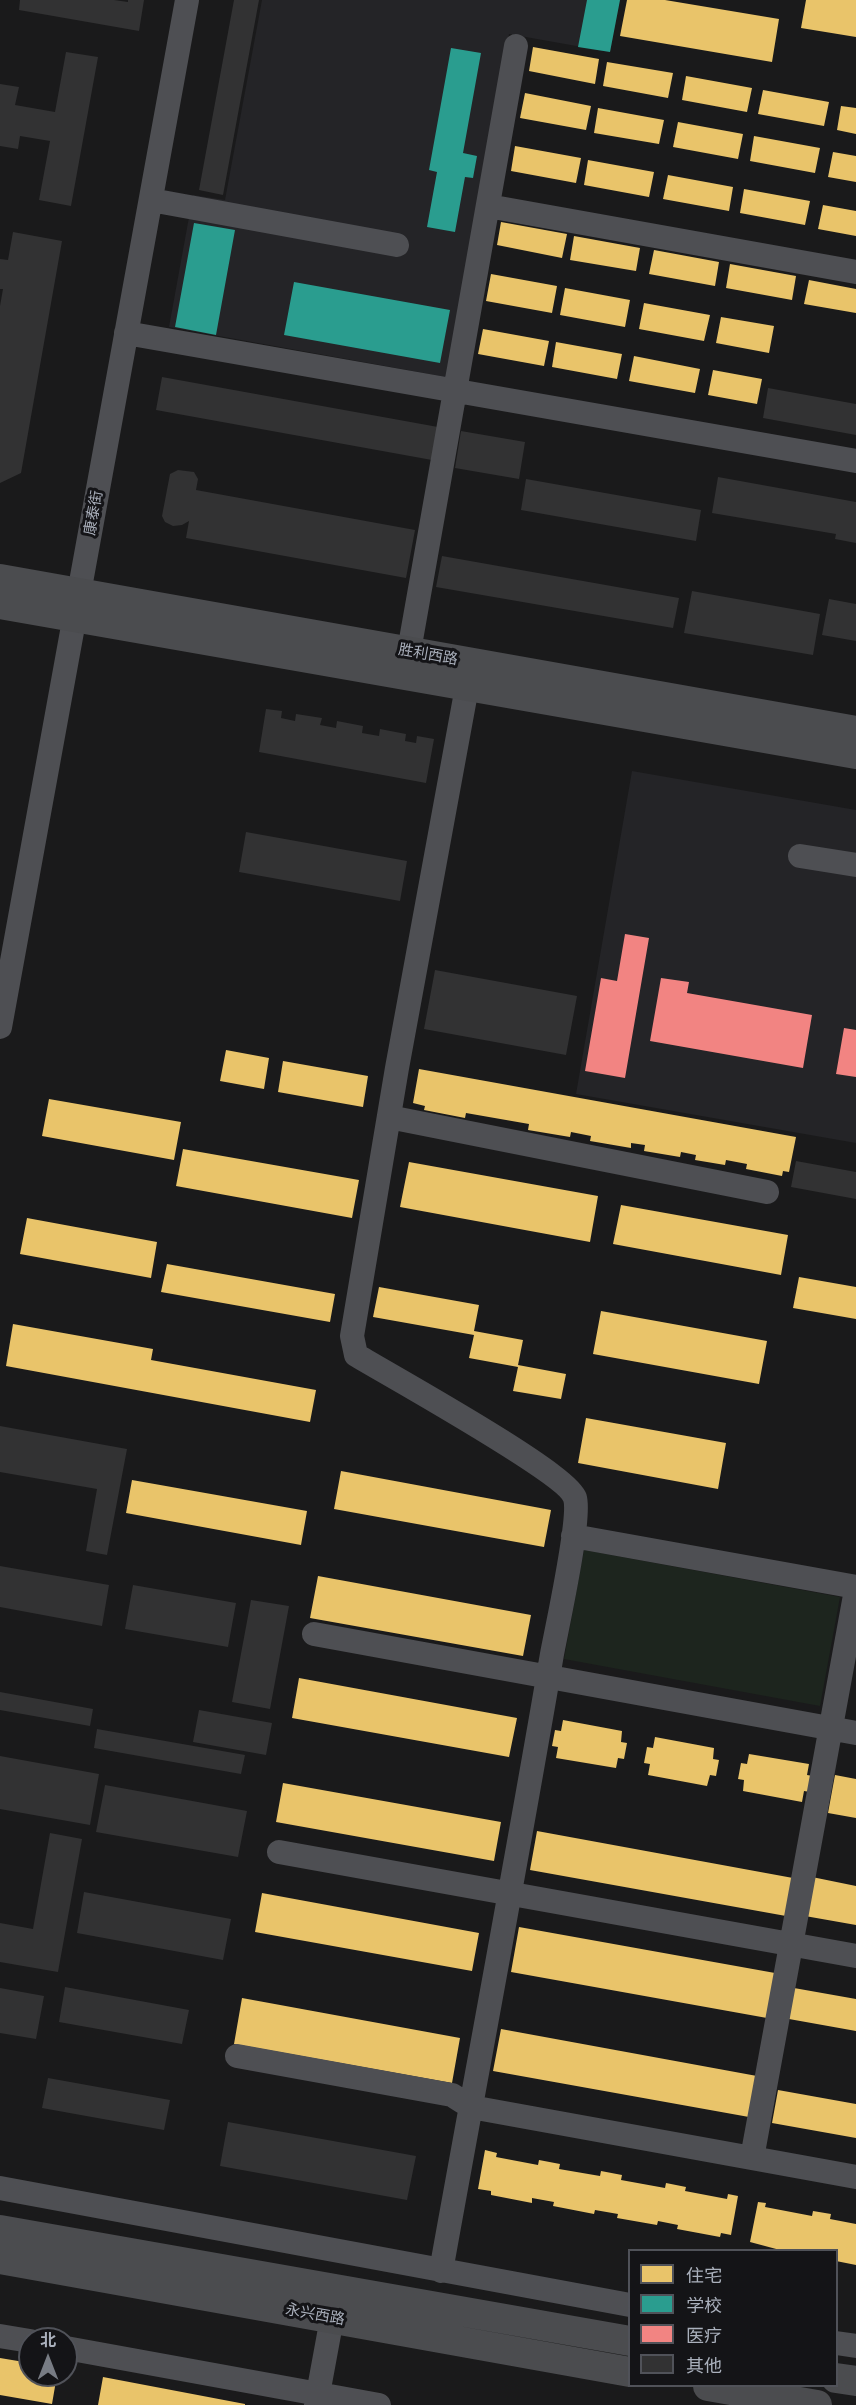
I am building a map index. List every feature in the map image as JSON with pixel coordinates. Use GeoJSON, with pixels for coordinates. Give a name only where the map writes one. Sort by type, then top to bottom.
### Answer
{"type":"FeatureCollection","features":[{"type":"Feature","properties":{"kind":"main road","name":"胜利西路"},"geometry":{"type":"LineString","coordinates":[[0,579],[77,605],[467,687],[856,754]]}},
{"type":"Feature","properties":{"kind":"main road","name":"胜利西路"},"geometry":{"type":"LineString","coordinates":[[0,604],[77,605],[409,651],[856,731]]}},
{"type":"Feature","properties":{"kind":"main road","name":"永兴西路"},"geometry":{"type":"LineString","coordinates":[[0,2230],[628,2341]]}},
{"type":"Feature","properties":{"kind":"main road","name":"永兴西路"},"geometry":{"type":"LineString","coordinates":[[0,2259],[628,2372]]}},
{"type":"Feature","properties":{"kind":"main road"},"geometry":{"type":"LineString","coordinates":[[838,2378],[856,2381]]}},
{"type":"Feature","properties":{"kind":"main road"},"geometry":{"type":"LineString","coordinates":[[719,2387],[817,2405]]}},
{"type":"Feature","properties":{"kind":"street","name":"康泰街"},"geometry":{"type":"LineString","coordinates":[[0,1027],[187,0]]}},
{"type":"Feature","properties":{"kind":"street"},"geometry":{"type":"LineString","coordinates":[[409,651],[516,46]]}},
{"type":"Feature","properties":{"kind":"street"},"geometry":{"type":"LineString","coordinates":[[151,200],[397,245]]}},
{"type":"Feature","properties":{"kind":"street"},"geometry":{"type":"LineString","coordinates":[[488,206],[856,272]]}},
{"type":"Feature","properties":{"kind":"street"},"geometry":{"type":"LineString","coordinates":[[126,333],[856,461]]}},
{"type":"Feature","properties":{"kind":"street"},"geometry":{"type":"LineString","coordinates":[[441,2271],[549,1677],[573,1536],[576,1499],[568,1488],[540,1465],[356,1355],[352,1336],[397,1068],[467,687]]}},
{"type":"Feature","properties":{"kind":"street"},"geometry":{"type":"LineString","coordinates":[[800,856],[856,866]]}},
{"type":"Feature","properties":{"kind":"street"},"geometry":{"type":"LineString","coordinates":[[389,1117],[767,1192]]}},
{"type":"Feature","properties":{"kind":"street"},"geometry":{"type":"LineString","coordinates":[[573,1536],[856,1588],[752,2158]]}},
{"type":"Feature","properties":{"kind":"street"},"geometry":{"type":"LineString","coordinates":[[314,1634],[856,1733]]}},
{"type":"Feature","properties":{"kind":"street"},"geometry":{"type":"LineString","coordinates":[[279,1852],[856,1956]]}},
{"type":"Feature","properties":{"kind":"street"},"geometry":{"type":"LineString","coordinates":[[237,2056],[452,2095],[471,2107],[856,2177]]}},
{"type":"Feature","properties":{"kind":"street"},"geometry":{"type":"LineString","coordinates":[[0,2188],[628,2305]]}},
{"type":"Feature","properties":{"kind":"street"},"geometry":{"type":"LineString","coordinates":[[317,2399],[332,2318]]}},
{"type":"Feature","properties":{"kind":"street"},"geometry":{"type":"LineString","coordinates":[[0,2336],[18,2339]]}},
{"type":"Feature","properties":{"kind":"street"},"geometry":{"type":"LineString","coordinates":[[838,2343],[856,2346]]}},
{"type":"Feature","properties":{"kind":"street"},"geometry":{"type":"LineString","coordinates":[[78,2350],[317,2399],[379,2405]]}},
{"type":"Feature","properties":{"kind":"shaded area"},"geometry":{"type":"Polygon","coordinates":[[[262,0],[620,0],[610,52],[509,34],[446,377],[169,327],[193,195],[225,200],[262,0]]]}},
{"type":"Feature","properties":{"kind":"shaded area"},"geometry":{"type":"Polygon","coordinates":[[[632,771],[856,810],[856,1143],[576,1094],[632,771]]]}},
{"type":"Feature","properties":{"kind":"shaded area"},"geometry":{"type":"Polygon","coordinates":[[[584,1550],[840,1597],[820,1706],[564,1659],[584,1550]]]}},
{"type":"Feature","properties":{"kind":"building: 住宅"},"geometry":{"type":"Polygon","coordinates":[[[627,0],[665,0],[779,19],[772,62],[620,36],[627,0]]]}},
{"type":"Feature","properties":{"kind":"building: 住宅"},"geometry":{"type":"Polygon","coordinates":[[[806,0],[856,0],[856,37],[801,28],[806,0]]]}},
{"type":"Feature","properties":{"kind":"building: 住宅"},"geometry":{"type":"Polygon","coordinates":[[[533,47],[599,59],[595,84],[529,71],[533,47]]]}},
{"type":"Feature","properties":{"kind":"building: 住宅"},"geometry":{"type":"Polygon","coordinates":[[[607,62],[673,73],[668,98],[603,86],[607,62]]]}},
{"type":"Feature","properties":{"kind":"building: 住宅"},"geometry":{"type":"Polygon","coordinates":[[[686,76],[752,88],[747,112],[682,100],[686,76]]]}},
{"type":"Feature","properties":{"kind":"building: 住宅"},"geometry":{"type":"Polygon","coordinates":[[[763,90],[829,102],[824,126],[758,114],[763,90]]]}},
{"type":"Feature","properties":{"kind":"building: 住宅"},"geometry":{"type":"Polygon","coordinates":[[[525,93],[591,106],[586,130],[520,118],[525,93]]]}},
{"type":"Feature","properties":{"kind":"building: 住宅"},"geometry":{"type":"Polygon","coordinates":[[[841,106],[856,108],[856,134],[837,130],[841,106]]]}},
{"type":"Feature","properties":{"kind":"building: 住宅"},"geometry":{"type":"Polygon","coordinates":[[[598,108],[664,120],[659,144],[594,133],[598,108]]]}},
{"type":"Feature","properties":{"kind":"building: 住宅"},"geometry":{"type":"Polygon","coordinates":[[[678,122],[743,134],[738,159],[673,147],[678,122]]]}},
{"type":"Feature","properties":{"kind":"building: 住宅"},"geometry":{"type":"Polygon","coordinates":[[[754,136],[820,148],[815,173],[750,161],[754,136]]]}},
{"type":"Feature","properties":{"kind":"building: 住宅"},"geometry":{"type":"Polygon","coordinates":[[[515,146],[581,158],[576,183],[511,171],[515,146]]]}},
{"type":"Feature","properties":{"kind":"building: 住宅"},"geometry":{"type":"Polygon","coordinates":[[[833,152],[856,156],[856,182],[828,177],[833,152]]]}},
{"type":"Feature","properties":{"kind":"building: 住宅"},"geometry":{"type":"Polygon","coordinates":[[[588,160],[654,172],[649,197],[584,185],[588,160]]]}},
{"type":"Feature","properties":{"kind":"building: 住宅"},"geometry":{"type":"Polygon","coordinates":[[[668,175],[733,187],[729,211],[663,199],[668,175]]]}},
{"type":"Feature","properties":{"kind":"building: 住宅"},"geometry":{"type":"Polygon","coordinates":[[[744,189],[810,201],[805,225],[740,213],[744,189]]]}},
{"type":"Feature","properties":{"kind":"building: 住宅"},"geometry":{"type":"Polygon","coordinates":[[[823,205],[856,211],[856,236],[818,229],[823,205]]]}},
{"type":"Feature","properties":{"kind":"building: 住宅"},"geometry":{"type":"Polygon","coordinates":[[[501,222],[567,234],[562,258],[497,245],[501,222]]]}},
{"type":"Feature","properties":{"kind":"building: 住宅"},"geometry":{"type":"Polygon","coordinates":[[[574,236],[640,248],[636,271],[570,260],[574,236]]]}},
{"type":"Feature","properties":{"kind":"building: 住宅"},"geometry":{"type":"Polygon","coordinates":[[[654,250],[719,262],[715,286],[649,274],[654,250]]]}},
{"type":"Feature","properties":{"kind":"building: 住宅"},"geometry":{"type":"Polygon","coordinates":[[[730,264],[796,276],[792,300],[726,288],[730,264]]]}},
{"type":"Feature","properties":{"kind":"building: 住宅"},"geometry":{"type":"Polygon","coordinates":[[[491,274],[557,286],[552,313],[486,301],[491,274]]]}},
{"type":"Feature","properties":{"kind":"building: 住宅"},"geometry":{"type":"Polygon","coordinates":[[[809,280],[856,289],[856,313],[804,304],[809,280]]]}},
{"type":"Feature","properties":{"kind":"building: 住宅"},"geometry":{"type":"Polygon","coordinates":[[[565,288],[630,300],[625,327],[560,315],[565,288]]]}},
{"type":"Feature","properties":{"kind":"building: 住宅"},"geometry":{"type":"Polygon","coordinates":[[[644,303],[710,315],[704,341],[639,329],[644,303]]]}},
{"type":"Feature","properties":{"kind":"building: 住宅"},"geometry":{"type":"Polygon","coordinates":[[[721,317],[774,326],[769,353],[716,343],[721,317]]]}},
{"type":"Feature","properties":{"kind":"building: 住宅"},"geometry":{"type":"Polygon","coordinates":[[[483,329],[549,341],[544,366],[478,354],[483,329]]]}},
{"type":"Feature","properties":{"kind":"building: 住宅"},"geometry":{"type":"Polygon","coordinates":[[[556,342],[622,354],[617,379],[552,367],[556,342]]]}},
{"type":"Feature","properties":{"kind":"building: 住宅"},"geometry":{"type":"Polygon","coordinates":[[[634,356],[700,369],[695,393],[629,381],[634,356]]]}},
{"type":"Feature","properties":{"kind":"building: 住宅"},"geometry":{"type":"Polygon","coordinates":[[[713,370],[762,379],[757,404],[708,395],[713,370]]]}},
{"type":"Feature","properties":{"kind":"building: 住宅"},"geometry":{"type":"Polygon","coordinates":[[[226,1050],[269,1058],[264,1089],[220,1081],[226,1050]]]}},
{"type":"Feature","properties":{"kind":"building: 住宅"},"geometry":{"type":"Polygon","coordinates":[[[283,1061],[368,1076],[363,1107],[278,1092],[283,1061]]]}},
{"type":"Feature","properties":{"kind":"building: 住宅"},"geometry":{"type":"Polygon","coordinates":[[[419,1069],[796,1137],[789,1172],[783,1171],[782,1176],[746,1169],[747,1164],[726,1160],[725,1165],[695,1160],[696,1155],[681,1152],[680,1157],[644,1151],[645,1145],[631,1143],[631,1148],[590,1141],[591,1136],[571,1132],[570,1137],[528,1130],[529,1124],[466,1113],[465,1118],[424,1110],[425,1106],[413,1103],[419,1069]]]}},
{"type":"Feature","properties":{"kind":"building: 住宅"},"geometry":{"type":"Polygon","coordinates":[[[49,1099],[181,1122],[174,1160],[42,1136],[49,1099]]]}},
{"type":"Feature","properties":{"kind":"building: 住宅"},"geometry":{"type":"Polygon","coordinates":[[[183,1149],[359,1180],[352,1218],[176,1186],[183,1149]]]}},
{"type":"Feature","properties":{"kind":"building: 住宅"},"geometry":{"type":"Polygon","coordinates":[[[409,1162],[598,1196],[590,1242],[400,1207],[409,1162]]]}},
{"type":"Feature","properties":{"kind":"building: 住宅"},"geometry":{"type":"Polygon","coordinates":[[[621,1205],[788,1235],[781,1275],[613,1244],[621,1205]]]}},
{"type":"Feature","properties":{"kind":"building: 住宅"},"geometry":{"type":"Polygon","coordinates":[[[27,1218],[157,1242],[151,1278],[20,1254],[27,1218]]]}},
{"type":"Feature","properties":{"kind":"building: 住宅"},"geometry":{"type":"Polygon","coordinates":[[[167,1264],[335,1294],[330,1322],[161,1292],[167,1264]]]}},
{"type":"Feature","properties":{"kind":"building: 住宅"},"geometry":{"type":"Polygon","coordinates":[[[799,1277],[856,1287],[856,1319],[793,1308],[799,1277]]]}},
{"type":"Feature","properties":{"kind":"building: 住宅"},"geometry":{"type":"Polygon","coordinates":[[[379,1287],[479,1305],[474,1331],[523,1340],[518,1365],[566,1374],[561,1399],[513,1391],[518,1367],[469,1358],[474,1335],[373,1317],[379,1287]]]}},
{"type":"Feature","properties":{"kind":"building: 住宅"},"geometry":{"type":"Polygon","coordinates":[[[601,1311],[767,1341],[759,1384],[593,1354],[601,1311]]]}},
{"type":"Feature","properties":{"kind":"building: 住宅"},"geometry":{"type":"Polygon","coordinates":[[[13,1324],[153,1349],[151,1360],[316,1390],[310,1422],[6,1366],[13,1324]]]}},
{"type":"Feature","properties":{"kind":"building: 住宅"},"geometry":{"type":"Polygon","coordinates":[[[586,1418],[726,1443],[718,1489],[578,1463],[586,1418]]]}},
{"type":"Feature","properties":{"kind":"building: 住宅"},"geometry":{"type":"Polygon","coordinates":[[[341,1471],[551,1510],[544,1547],[334,1509],[341,1471]]]}},
{"type":"Feature","properties":{"kind":"building: 住宅"},"geometry":{"type":"Polygon","coordinates":[[[132,1480],[307,1511],[301,1545],[126,1513],[132,1480]]]}},
{"type":"Feature","properties":{"kind":"building: 住宅"},"geometry":{"type":"Polygon","coordinates":[[[318,1576],[531,1615],[523,1656],[310,1618],[318,1576]]]}},
{"type":"Feature","properties":{"kind":"building: 住宅"},"geometry":{"type":"Polygon","coordinates":[[[299,1678],[517,1718],[509,1757],[292,1718],[299,1678]]]}},
{"type":"Feature","properties":{"kind":"building: 住宅"},"geometry":{"type":"Polygon","coordinates":[[[563,1720],[622,1731],[621,1742],[627,1743],[624,1759],[618,1758],[616,1768],[556,1758],[558,1747],[552,1746],[555,1730],[561,1731],[563,1720]]]}},
{"type":"Feature","properties":{"kind":"building: 住宅"},"geometry":{"type":"Polygon","coordinates":[[[655,1737],[714,1748],[713,1759],[719,1760],[716,1776],[710,1775],[707,1786],[648,1775],[650,1764],[644,1763],[647,1747],[653,1748],[655,1737]]]}},
{"type":"Feature","properties":{"kind":"building: 住宅"},"geometry":{"type":"Polygon","coordinates":[[[749,1754],[809,1764],[807,1775],[813,1776],[810,1792],[804,1791],[802,1802],[743,1791],[744,1780],[738,1779],[741,1763],[747,1764],[749,1754]]]}},
{"type":"Feature","properties":{"kind":"building: 住宅"},"geometry":{"type":"Polygon","coordinates":[[[835,1775],[856,1779],[856,1818],[828,1813],[835,1775]]]}},
{"type":"Feature","properties":{"kind":"building: 住宅"},"geometry":{"type":"Polygon","coordinates":[[[283,1783],[501,1822],[494,1861],[276,1822],[283,1783]]]}},
{"type":"Feature","properties":{"kind":"building: 住宅"},"geometry":{"type":"Polygon","coordinates":[[[537,1831],[793,1878],[786,1916],[530,1870],[537,1831]]]}},
{"type":"Feature","properties":{"kind":"building: 住宅"},"geometry":{"type":"Polygon","coordinates":[[[812,1877],[856,1886],[856,1925],[805,1916],[812,1877]]]}},
{"type":"Feature","properties":{"kind":"building: 住宅"},"geometry":{"type":"Polygon","coordinates":[[[262,1893],[479,1933],[472,1971],[255,1932],[262,1893]]]}},
{"type":"Feature","properties":{"kind":"building: 住宅"},"geometry":{"type":"Polygon","coordinates":[[[519,1927],[775,1973],[767,2018],[511,1972],[519,1927]]]}},
{"type":"Feature","properties":{"kind":"building: 住宅"},"geometry":{"type":"Polygon","coordinates":[[[794,1988],[856,1999],[856,2031],[789,2019],[794,1988]]]}},
{"type":"Feature","properties":{"kind":"building: 住宅"},"geometry":{"type":"Polygon","coordinates":[[[242,1998],[460,2038],[452,2083],[234,2044],[242,1998]]]}},
{"type":"Feature","properties":{"kind":"building: 住宅"},"geometry":{"type":"Polygon","coordinates":[[[501,2029],[757,2076],[749,2117],[493,2071],[501,2029]]]}},
{"type":"Feature","properties":{"kind":"building: 住宅"},"geometry":{"type":"Polygon","coordinates":[[[778,2090],[856,2104],[856,2138],[772,2123],[778,2090]]]}},
{"type":"Feature","properties":{"kind":"building: 住宅"},"geometry":{"type":"Polygon","coordinates":[[[485,2150],[497,2153],[496,2157],[538,2165],[539,2160],[560,2164],[559,2169],[600,2176],[601,2171],[622,2175],[621,2180],[665,2188],[666,2183],[686,2187],[685,2191],[727,2199],[728,2194],[738,2196],[731,2235],[721,2233],[720,2237],[677,2229],[678,2225],[658,2221],[657,2225],[617,2218],[618,2214],[595,2210],[594,2214],[553,2206],[554,2202],[532,2198],[532,2203],[491,2195],[491,2191],[478,2189],[485,2150]]]}},
{"type":"Feature","properties":{"kind":"building: 住宅"},"geometry":{"type":"Polygon","coordinates":[[[758,2202],[766,2203],[765,2207],[812,2216],[813,2211],[831,2214],[830,2219],[856,2224],[856,2265],[838,2261],[838,2249],[776,2249],[750,2242],[758,2202]]]}},
{"type":"Feature","properties":{"kind":"building: 住宅"},"geometry":{"type":"Polygon","coordinates":[[[0,2358],[18,2361],[18,2387],[55,2387],[52,2404],[0,2395],[0,2358]]]}},
{"type":"Feature","properties":{"kind":"building: 住宅"},"geometry":{"type":"Polygon","coordinates":[[[103,2377],[245,2404],[245,2405],[98,2405],[103,2377]]]}},
{"type":"Feature","properties":{"kind":"building: 学校"},"geometry":{"type":"Polygon","coordinates":[[[587,0],[620,0],[610,52],[578,47],[587,0]]]}},
{"type":"Feature","properties":{"kind":"building: 学校"},"geometry":{"type":"Polygon","coordinates":[[[451,48],[481,53],[463,153],[477,156],[473,178],[465,177],[455,232],[427,227],[437,172],[429,170],[451,48]]]}},
{"type":"Feature","properties":{"kind":"building: 学校"},"geometry":{"type":"Polygon","coordinates":[[[194,223],[235,230],[216,335],[175,327],[194,223]]]}},
{"type":"Feature","properties":{"kind":"building: 学校"},"geometry":{"type":"Polygon","coordinates":[[[294,282],[450,310],[440,363],[284,335],[294,282]]]}},
{"type":"Feature","properties":{"kind":"building: 医疗"},"geometry":{"type":"Polygon","coordinates":[[[625,934],[649,938],[625,1078],[585,1071],[601,978],[617,981],[625,934]]]}},
{"type":"Feature","properties":{"kind":"building: 医疗"},"geometry":{"type":"Polygon","coordinates":[[[661,978],[689,982],[687,993],[812,1015],[803,1068],[650,1041],[661,978]]]}},
{"type":"Feature","properties":{"kind":"building: 医疗"},"geometry":{"type":"Polygon","coordinates":[[[844,1028],[856,1030],[856,1077],[836,1074],[844,1028]]]}},
{"type":"Feature","properties":{"kind":"building: 其他"},"geometry":{"type":"Polygon","coordinates":[[[20,0],[128,2],[128,0],[144,0],[139,31],[19,10],[20,0]]]}},
{"type":"Feature","properties":{"kind":"building: 其他"},"geometry":{"type":"Polygon","coordinates":[[[234,0],[259,0],[223,195],[199,190],[234,0]]]}},
{"type":"Feature","properties":{"kind":"building: 其他"},"geometry":{"type":"Polygon","coordinates":[[[66,52],[98,57],[71,206],[39,200],[50,141],[20,136],[18,149],[0,146],[0,84],[19,87],[15,105],[55,112],[66,52]]]}},
{"type":"Feature","properties":{"kind":"building: 其他"},"geometry":{"type":"Polygon","coordinates":[[[13,232],[62,241],[21,473],[0,483],[0,306],[3,289],[0,289],[0,259],[8,260],[13,232]]]}},
{"type":"Feature","properties":{"kind":"building: 其他"},"geometry":{"type":"Polygon","coordinates":[[[162,377],[438,427],[432,460],[156,410],[162,377]]]}},
{"type":"Feature","properties":{"kind":"building: 其他"},"geometry":{"type":"Polygon","coordinates":[[[768,388],[856,404],[856,435],[763,418],[768,388]]]}},
{"type":"Feature","properties":{"kind":"building: 其他"},"geometry":{"type":"Polygon","coordinates":[[[461,431],[525,442],[519,479],[455,468],[461,431]]]}},
{"type":"Feature","properties":{"kind":"building: 其他"},"geometry":{"type":"Polygon","coordinates":[[[178,470],[194,472],[198,479],[196,490],[415,530],[406,578],[186,538],[189,521],[173,526],[165,522],[162,516],[170,474],[178,470]]]}},
{"type":"Feature","properties":{"kind":"building: 其他"},"geometry":{"type":"Polygon","coordinates":[[[718,477],[856,502],[856,543],[835,539],[836,534],[712,513],[718,477]]]}},
{"type":"Feature","properties":{"kind":"building: 其他"},"geometry":{"type":"Polygon","coordinates":[[[526,479],[701,510],[696,541],[521,510],[526,479]]]}},
{"type":"Feature","properties":{"kind":"building: 其他"},"geometry":{"type":"Polygon","coordinates":[[[442,556],[679,598],[673,628],[436,587],[442,556]]]}},
{"type":"Feature","properties":{"kind":"building: 其他"},"geometry":{"type":"Polygon","coordinates":[[[692,591],[820,614],[813,655],[684,633],[692,591]]]}},
{"type":"Feature","properties":{"kind":"building: 其他"},"geometry":{"type":"Polygon","coordinates":[[[829,599],[856,604],[856,641],[822,635],[829,599]]]}},
{"type":"Feature","properties":{"kind":"building: 其他"},"geometry":{"type":"Polygon","coordinates":[[[266,709],[282,711],[281,718],[295,721],[296,714],[322,718],[320,725],[336,728],[337,721],[363,726],[362,733],[379,736],[380,729],[406,734],[405,741],[416,743],[417,736],[434,739],[426,783],[259,752],[266,709]]]}},
{"type":"Feature","properties":{"kind":"building: 其他"},"geometry":{"type":"Polygon","coordinates":[[[246,832],[407,861],[400,901],[239,872],[246,832]]]}},
{"type":"Feature","properties":{"kind":"building: 其他"},"geometry":{"type":"Polygon","coordinates":[[[435,970],[577,996],[566,1055],[424,1029],[435,970]]]}},
{"type":"Feature","properties":{"kind":"building: 其他"},"geometry":{"type":"Polygon","coordinates":[[[796,1161],[856,1172],[856,1199],[791,1187],[796,1161]]]}},
{"type":"Feature","properties":{"kind":"building: 其他"},"geometry":{"type":"Polygon","coordinates":[[[0,1426],[127,1449],[107,1555],[86,1551],[97,1489],[0,1472],[0,1426]]]}},
{"type":"Feature","properties":{"kind":"building: 其他"},"geometry":{"type":"Polygon","coordinates":[[[0,1566],[109,1585],[102,1626],[0,1607],[0,1566]]]}},
{"type":"Feature","properties":{"kind":"building: 其他"},"geometry":{"type":"Polygon","coordinates":[[[133,1585],[236,1603],[228,1647],[125,1629],[133,1585]]]}},
{"type":"Feature","properties":{"kind":"building: 其他"},"geometry":{"type":"Polygon","coordinates":[[[251,1600],[289,1606],[270,1709],[232,1702],[251,1600]]]}},
{"type":"Feature","properties":{"kind":"building: 其他"},"geometry":{"type":"Polygon","coordinates":[[[0,1692],[93,1709],[90,1726],[0,1710],[0,1692]]]}},
{"type":"Feature","properties":{"kind":"building: 其他"},"geometry":{"type":"Polygon","coordinates":[[[199,1710],[272,1723],[266,1755],[193,1742],[199,1710]]]}},
{"type":"Feature","properties":{"kind":"building: 其他"},"geometry":{"type":"Polygon","coordinates":[[[97,1729],[245,1755],[241,1774],[94,1748],[97,1729]]]}},
{"type":"Feature","properties":{"kind":"building: 其他"},"geometry":{"type":"Polygon","coordinates":[[[0,1756],[99,1774],[90,1825],[0,1809],[0,1756]]]}},
{"type":"Feature","properties":{"kind":"building: 其他"},"geometry":{"type":"Polygon","coordinates":[[[105,1785],[247,1811],[238,1857],[96,1832],[105,1785]]]}},
{"type":"Feature","properties":{"kind":"building: 其他"},"geometry":{"type":"Polygon","coordinates":[[[50,1833],[82,1839],[58,1972],[0,1962],[0,1923],[33,1929],[50,1833]]]}},
{"type":"Feature","properties":{"kind":"building: 其他"},"geometry":{"type":"Polygon","coordinates":[[[84,1892],[231,1919],[223,1960],[77,1933],[84,1892]]]}},
{"type":"Feature","properties":{"kind":"building: 其他"},"geometry":{"type":"Polygon","coordinates":[[[65,1987],[189,2010],[182,2044],[59,2022],[65,1987]]]}},
{"type":"Feature","properties":{"kind":"building: 其他"},"geometry":{"type":"Polygon","coordinates":[[[0,1988],[44,1996],[36,2039],[0,2033],[0,1988]]]}},
{"type":"Feature","properties":{"kind":"building: 其他"},"geometry":{"type":"Polygon","coordinates":[[[48,2078],[170,2100],[164,2130],[42,2108],[48,2078]]]}},
{"type":"Feature","properties":{"kind":"building: 其他"},"geometry":{"type":"Polygon","coordinates":[[[228,2122],[416,2156],[407,2200],[220,2166],[228,2122]]]}}]}
